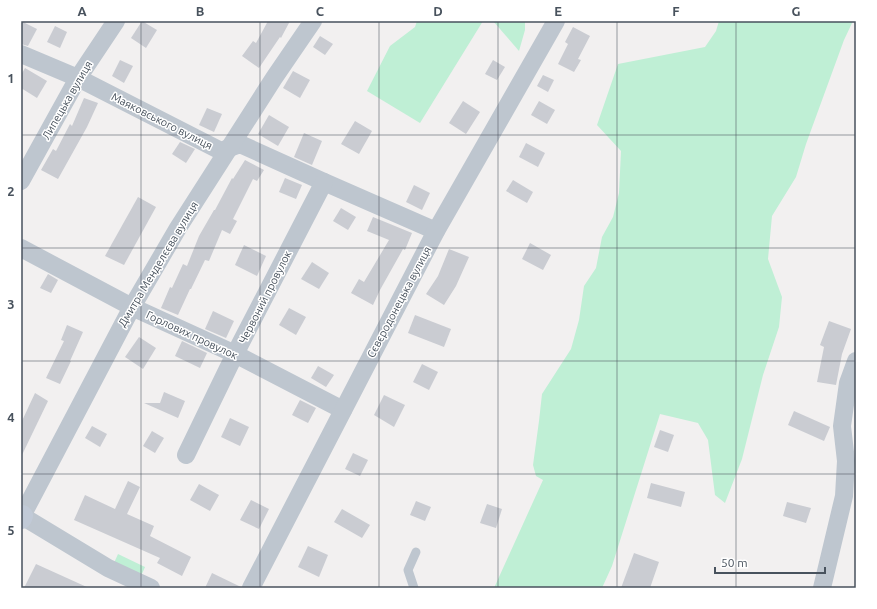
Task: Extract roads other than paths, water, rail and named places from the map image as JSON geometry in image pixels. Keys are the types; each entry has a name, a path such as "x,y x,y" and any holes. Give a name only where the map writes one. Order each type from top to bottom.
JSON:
{"street":[{"name":"Липецька вулиця","path":"21,181 78,78 116,21"},
{"name":"Дмитра Менделєєва вулиця","path":"21,517 132,306 178,228 274,78 313,21"},
{"name":"Сєвєродонецька вулиця","path":"251,588 436,231 556,21"},
{"name":"Маяковського вулиця","path":"21,54 78,78 221,151 240,144 436,231"},
{"name":"Червоний провулок","path":"186,455 235,354 324,182"},
{"name":"Горлових провулок","path":"21,248 132,306 235,354 343,410"},
{"path":"822,588 844,496 846,461 842,426 848,383 856,361"},
{"path":"21,517 108,568 151,588"}],"lane":[{"path":"414,588 408,570 416,552"}]}
